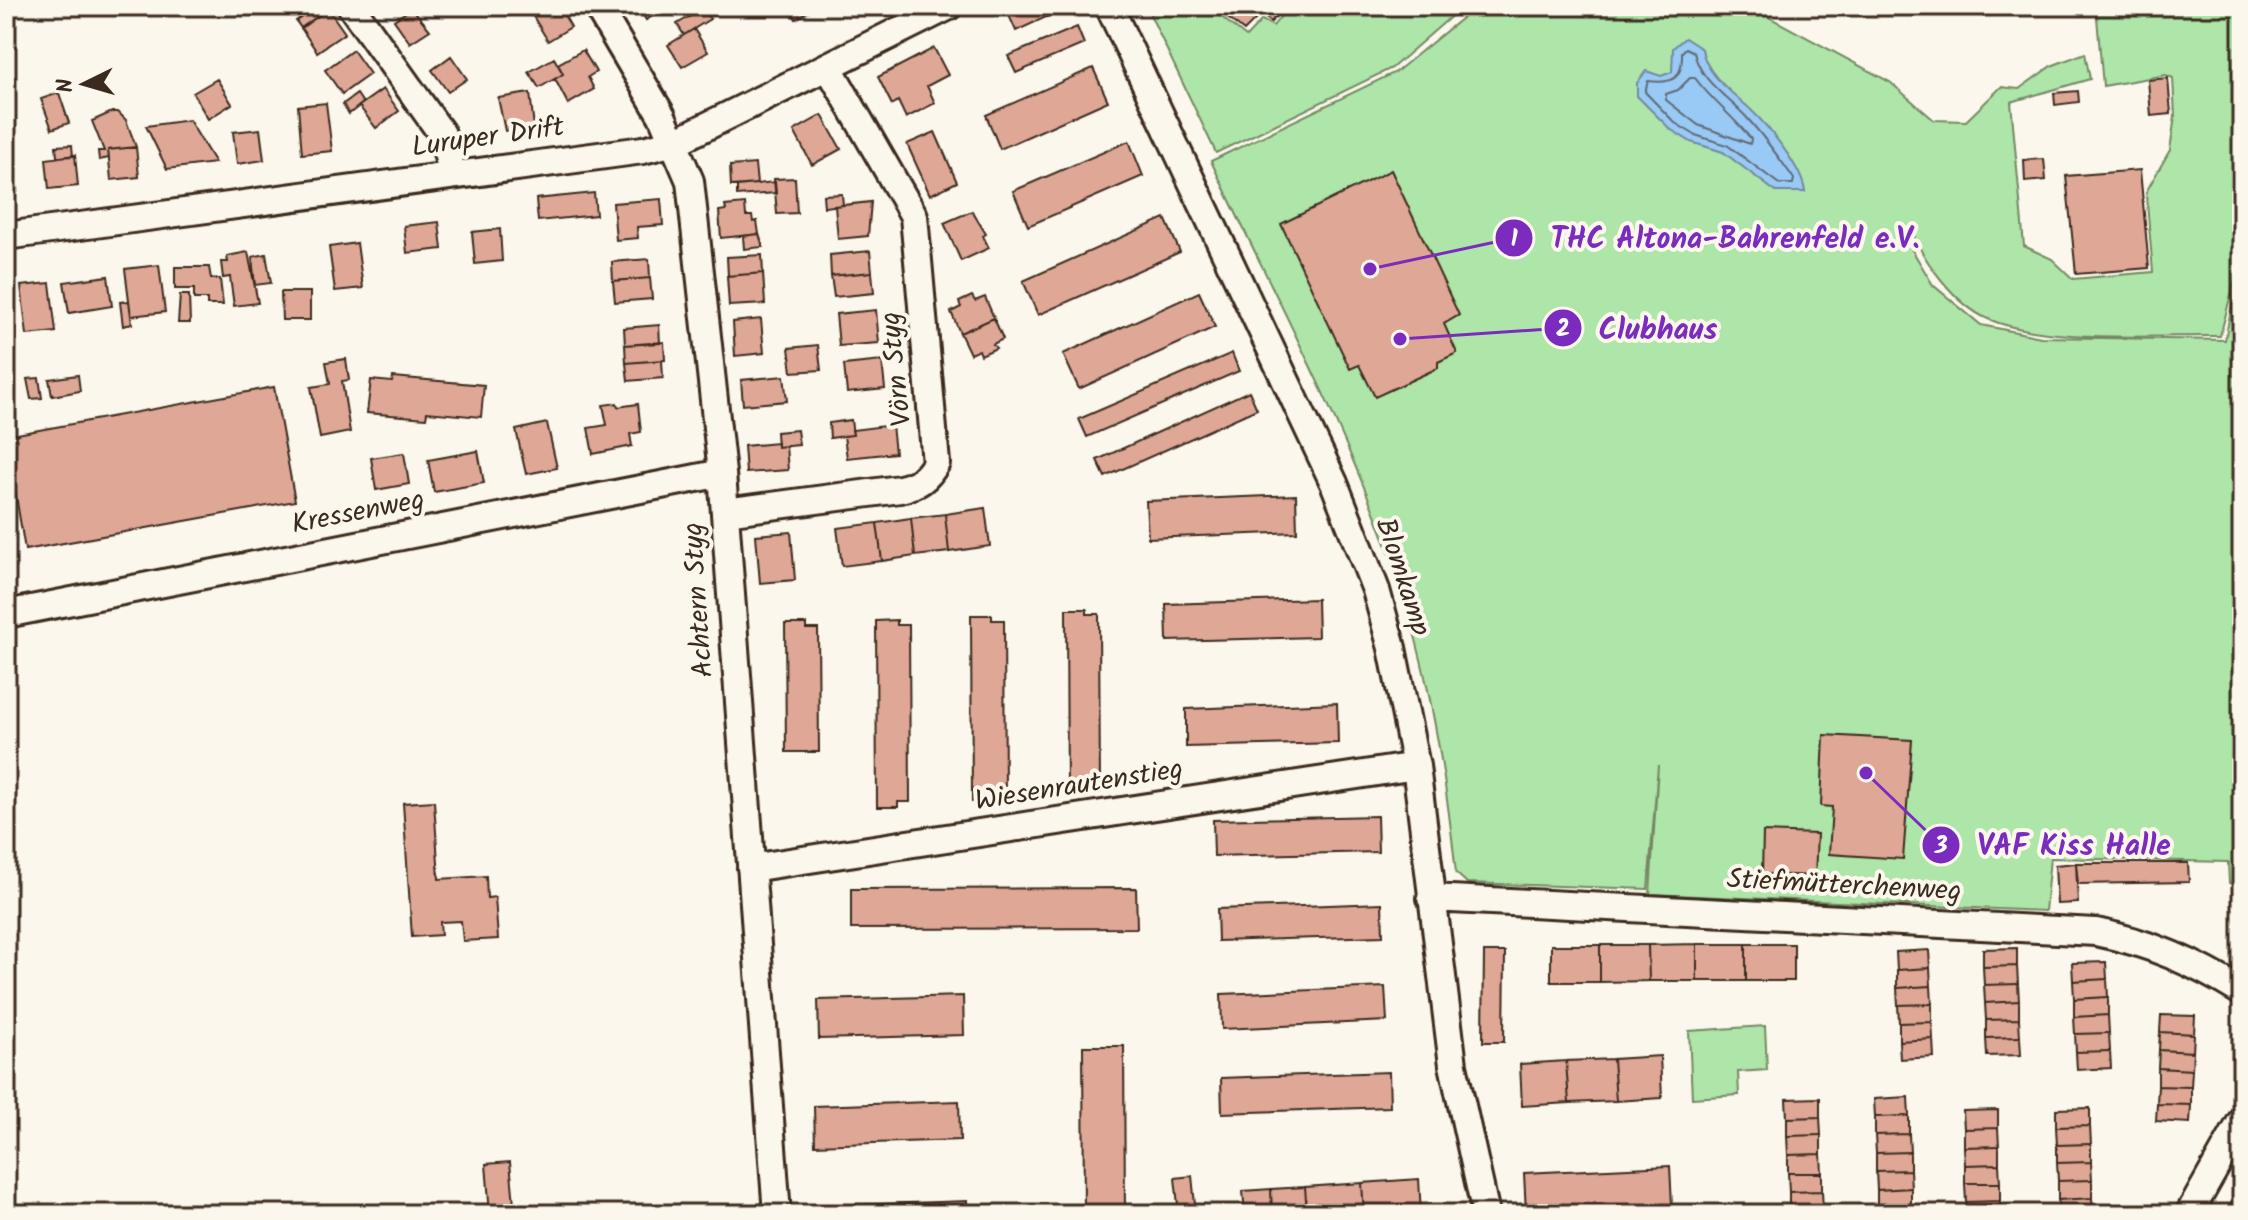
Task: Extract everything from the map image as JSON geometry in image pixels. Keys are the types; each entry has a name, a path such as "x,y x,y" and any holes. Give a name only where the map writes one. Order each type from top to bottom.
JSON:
{"street":[{"path":"351,6 442,134 453,175"},
{"name":"Achtern Styg","path":"597,6 675,142 690,181 722,473 777,1214"},
{"name":"Luruper Drift","path":"6,236 675,142 949,6"},
{"name":"Blomkamp","path":"1109,6 1362,549 1392,648 1416,766 1453,1065 1486,1214"},
{"name":"Vörn Styg","path":"725,512 900,489 917,485 929,475 936,463 914,216 829,68"},
{"name":"Kressenweg","path":"6,614 722,473"},
{"name":"Wiesenrautenstieg","path":"751,868 1416,766"},
{"name":"Stiefmütterchenweg","path":"1431,898 2096,932 2164,950 2242,992"},
{"path":"2189,1214 2242,1120"}],"green space":[{"path":"1146,6 1208,6 1246,37 1262,20 1273,26 1289,6 1463,6 1392,68 1216,153"},
{"path":"1466,6 1748,6 1890,82 1934,120 1966,121 2001,87 2019,89 2051,66 2085,53 2090,79 2011,102 2024,246 2052,259 2073,279 2153,272 2146,192 2170,150 2175,116 2173,78 2166,75 2103,86 2096,6 2242,6 2242,884 2229,883 2228,862 2050,858 2045,911 1650,894 1658,765 1648,889 1467,883 1456,873 1431,705 1399,581 1346,444 1211,161 1396,72 1467,14","holes":["1911,228 1942,280 1976,313 2012,327 2070,335 2220,336 2241,257 2225,340 2041,337 1981,325 1933,285 1905,238"]},
{"path":"1765,1026 1767,1070 1738,1072 1739,1095 1692,1098 1689,1031"}],"water":[{"path":"1685,38 1702,49 1715,75 1775,137 1792,160 1805,192 1776,192 1723,152 1691,142 1670,129 1637,96 1637,83 1646,71 1661,76 1672,72 1673,48"}],"building":[{"path":"542,6 559,6 571,27 548,41 531,13"},
{"path":"638,6 669,6 646,20"},
{"path":"788,6 816,6 796,19"},
{"path":"1024,6 1068,7 1016,31 1008,13"},
{"path":"1213,6 1285,6 1271,22 1261,14 1244,31"},
{"path":"412,8 430,30 410,43 394,20"},
{"path":"328,9 345,33 317,52 301,28"},
{"path":"703,9 710,19 684,35 677,24"},
{"path":"312,10 317,17 301,28 296,21"},
{"path":"1077,27 1084,44 1016,73 1008,56"},
{"path":"694,29 708,52 682,67 668,45"},
{"path":"934,48 948,75 927,86 935,103 906,118 898,101 892,105 878,77"},
{"path":"353,50 370,74 342,94 325,70"},
{"path":"583,50 596,72 588,77 594,89 568,104 555,79 563,74 558,64"},
{"path":"451,56 467,79 448,92 432,70"},
{"path":"554,58 563,74 539,88 529,72"},
{"path":"1093,68 1108,101 1000,149 986,115"},
{"path":"2168,78 2171,114 2151,116 2148,80"},
{"path":"217,79 232,104 208,119 193,93"},
{"path":"383,89 399,111 376,128 359,106"},
{"path":"2078,91 2079,102 2055,105 2054,93"},
{"path":"59,93 69,123 52,129 41,99"},
{"path":"530,93 534,127 505,131 498,98"},
{"path":"357,94 363,103 349,114 343,104"},
{"path":"326,103 332,151 302,154 298,106"},
{"path":"118,112 126,120 136,147 108,150 109,158 99,160 98,151 104,151 92,121"},
{"path":"822,115 841,149 812,165 794,131"},
{"path":"189,120 215,163 167,169 146,126"},
{"path":"260,129 264,160 237,164 233,132"},
{"path":"935,132 957,182 930,195 907,144"},
{"path":"1129,141 1143,176 1028,226 1013,191"},
{"path":"72,145 73,156 57,157 56,146"},
{"path":"136,147 139,177 111,180 108,150"},
{"path":"75,155 78,186 49,189 46,159"},
{"path":"2044,159 2046,180 2025,182 2024,160"},
{"path":"755,164 757,184 731,186 730,166"},
{"path":"14,165 17,192 6,194 6,166"},
{"path":"1391,170 1459,315 1444,324 1457,353 1438,362 1438,368 1375,397 1359,365 1350,369 1281,224"},
{"path":"2140,170 2149,268 2076,274 2066,176"},
{"path":"795,178 797,213 777,214 774,179"},
{"path":"775,182 776,193 737,196 737,186"},
{"path":"594,193 596,215 538,221 536,199"},
{"path":"842,194 843,205 824,207 823,195"},
{"path":"661,199 663,225 637,227 638,238 616,240 613,203"},
{"path":"871,202 868,236 838,239 835,206"},
{"path":"745,204 746,216 752,216 753,222 757,221 759,234 721,238 719,211 726,210 725,206"},
{"path":"972,211 986,234 983,236 989,248 961,261 944,223"},
{"path":"1165,218 1180,252 1038,315 1023,281"},
{"path":"439,222 442,249 407,253 404,226"},
{"path":"500,229 502,261 475,264 472,232"},
{"path":"759,234 763,247 744,249 743,236"},
{"path":"357,243 363,288 335,291 329,247"},
{"path":"870,251 872,272 831,276 830,255"},
{"path":"248,252 258,303 234,306 230,277 223,278 221,262 228,262 227,256"},
{"path":"266,254 271,283 255,285 252,257"},
{"path":"762,255 763,273 728,276 727,257"},
{"path":"649,259 650,278 613,281 612,262"},
{"path":"159,265 165,312 131,316 125,269"},
{"path":"175,267 209,267 211,279 220,279 223,305 207,305 207,299 194,299 194,289 175,289"},
{"path":"872,272 874,293 834,297 831,276"},
{"path":"763,273 765,304 729,306 727,276"},
{"path":"108,276 112,306 69,313 64,282"},
{"path":"650,278 652,299 615,302 613,281"},
{"path":"50,283 56,332 27,335 21,286"},
{"path":"281,292 310,292 310,320 282,320"},
{"path":"1199,292 1215,327 1079,389 1063,354"},
{"path":"180,295 189,295 190,323 178,323"},
{"path":"972,296 975,301 985,297 994,318 960,333 951,312 961,307 959,302"},
{"path":"129,301 132,324 123,326 120,302"},
{"path":"876,310 879,343 839,346 836,314"},
{"path":"994,318 1003,339 993,344 996,348 981,355 979,350 970,354 960,333"},
{"path":"761,319 764,353 735,356 733,322"},
{"path":"659,325 660,343 625,345 624,328"},
{"path":"664,342 665,360 626,363 625,345"},
{"path":"818,345 821,370 792,372 789,348"},
{"path":"1232,353 1239,371 1087,437 1079,419"},
{"path":"346,359 349,380 342,381 350,432 320,438 311,387 330,384 326,362"},
{"path":"662,360 663,378 628,381 626,363"},
{"path":"882,361 885,389 847,393 844,365"},
{"path":"78,375 80,391 52,396 49,379"},
{"path":"784,376 787,401 743,405 741,380"},
{"path":"393,377 484,385 481,417 427,412 426,418 367,413 371,380 392,382"},
{"path":"39,378 42,398 31,399 27,379"},
{"path":"274,387 295,501 25,550 6,436"},
{"path":"1249,391 1257,409 1105,477 1097,460"},
{"path":"617,403 618,407 638,404 641,432 630,434 632,446 593,454 588,428 607,425 603,405"},
{"path":"851,420 853,435 830,438 829,423"},
{"path":"547,423 557,468 526,474 516,430"},
{"path":"892,425 895,453 847,458 844,436 853,435 852,430"},
{"path":"797,430 799,445 777,447 776,432"},
{"path":"777,443 777,447 786,446 788,470 746,473 744,446"},
{"path":"478,451 484,483 434,492 428,460"},
{"path":"404,453 409,484 376,490 371,458"},
{"path":"1296,495 1297,532 1148,538 1146,501"},
{"path":"985,508 990,546 949,552 945,514"},
{"path":"945,514 949,552 915,556 911,518"},
{"path":"911,518 915,556 882,561 877,523"},
{"path":"877,523 882,561 842,566 837,528"},
{"path":"791,532 795,580 760,583 756,535"},
{"path":"1317,599 1318,637 1167,641 1166,604"},
{"path":"1066,609 1087,609 1087,614 1099,614 1100,791 1087,791 1087,796 1067,796"},
{"path":"971,615 992,615 992,620 1004,620 1005,797 992,797 993,802 972,802"},
{"path":"897,620 897,625 909,625 910,802 898,802 898,807 877,807 876,621"},
{"path":"785,624 806,624 806,629 818,629 819,752 786,752"},
{"path":"1337,703 1338,743 1186,747 1186,709"},
{"path":"1824,735 1912,740 1903,859 1829,854 1832,807 1821,806"},
{"path":"434,801 439,879 486,876 487,898 495,897 498,939 463,941 461,921 440,922 441,935 412,937 403,803"},
{"path":"1377,816 1378,852 1214,856 1213,820"},
{"path":"1763,832 1817,834 1815,876 1762,874"},
{"path":"2076,863 2188,863 2189,882 2078,884"},
{"path":"2076,863 2078,903 2057,904 2055,865"},
{"path":"1136,888 1137,928 851,929 851,889"},
{"path":"1382,903 1383,936 1218,941 1217,909"},
{"path":"1697,944 1746,944 1746,981 1697,981"},
{"path":"1697,944 1697,981 1649,981 1648,945"},
{"path":"1746,944 1794,944 1794,981 1746,981"},
{"path":"1551,945 1600,945 1600,982 1551,982"},
{"path":"1600,945 1648,945 1649,981 1600,982"},
{"path":"2017,948 2017,966 1983,967 1983,949"},
{"path":"1929,950 1930,968 1897,970 1896,952"},
{"path":"1484,952 1505,952 1504,1042 1483,1042"},
{"path":"2106,962 2107,979 2073,981 2072,963"},
{"path":"2017,966 2018,984 1984,985 1983,967"},
{"path":"1930,968 1931,986 1897,988 1897,970"},
{"path":"2107,979 2108,997 2074,999 2073,981"},
{"path":"2018,984 2019,1001 1985,1003 1984,985"},
{"path":"1931,986 1932,1004 1898,1005 1897,988"},
{"path":"1385,987 1387,1021 1222,1029 1221,994"},
{"path":"963,996 964,1035 819,1039 818,1000"},
{"path":"2108,997 2108,1015 2074,1017 2074,999"},
{"path":"2019,1001 2019,1019 1986,1020 1985,1003"},
{"path":"1932,1004 1932,1022 1899,1023 1898,1005"},
{"path":"2108,1015 2109,1033 2075,1034 2074,1017"},
{"path":"2161,1015 2195,1016 2194,1034 2160,1032"},
{"path":"2019,1019 2020,1037 1986,1038 1986,1020"},
{"path":"1932,1022 1933,1039 1899,1041 1899,1023"},
{"path":"2160,1032 2194,1034 2193,1052 2159,1050"},
{"path":"2109,1033 2110,1051 2076,1052 2075,1034"},
{"path":"2020,1037 2021,1055 1987,1056 1986,1038"},
{"path":"1933,1039 1934,1057 1900,1059 1899,1041"},
{"path":"1083,1046 1124,1046 1125,1214 1084,1214"},
{"path":"2159,1050 2193,1052 2192,1070 2158,1068"},
{"path":"2110,1051 2111,1068 2077,1070 2076,1052"},
{"path":"1660,1056 1662,1098 1616,1101 1613,1059"},
{"path":"1613,1059 1616,1101 1569,1103 1566,1061"},
{"path":"1566,1061 1569,1103 1522,1106 1520,1064"},
{"path":"2158,1068 2192,1070 2191,1087 2158,1086"},
{"path":"1389,1072 1390,1107 1222,1113 1221,1078"},
{"path":"2158,1086 2191,1087 2191,1105 2157,1104"},
{"path":"1908,1097 1909,1116 1875,1117 1874,1099"},
{"path":"1820,1098 1820,1117 1787,1118 1786,1099"},
{"path":"959,1101 960,1140 815,1145 814,1106"},
{"path":"2157,1104 2191,1105 2190,1123 2156,1121"},
{"path":"2090,1108 2090,1126 2056,1127 2056,1109"},
{"path":"1998,1110 1998,1128 1964,1129 1963,1111"},
{"path":"1909,1116 1909,1134 1875,1135 1875,1117"},
{"path":"1820,1117 1821,1135 1787,1136 1787,1118"},
{"path":"2090,1126 2091,1144 2057,1145 2056,1127"},
{"path":"1998,1128 1999,1146 1964,1147 1964,1129"},
{"path":"1909,1134 1910,1152 1876,1153 1875,1135"},
{"path":"1821,1135 1821,1154 1788,1155 1787,1136"},
{"path":"2091,1144 2091,1162 2057,1163 2057,1145"},
{"path":"1999,1146 1999,1164 1965,1165 1964,1147"},
{"path":"1910,1152 1910,1170 1876,1171 1876,1153"},
{"path":"1821,1154 1822,1173 1788,1173 1788,1155"},
{"path":"510,1162 515,1214 490,1214 486,1164"},
{"path":"2091,1162 2092,1180 2058,1181 2057,1163"},
{"path":"1999,1164 2000,1183 1965,1183 1965,1165"},
{"path":"1670,1166 1672,1206 1526,1213 1524,1173"},
{"path":"1910,1170 1911,1188 1877,1190 1876,1171"},
{"path":"1788,1173 1822,1173 1822,1191 1789,1192"},
{"path":"1192,1176 1196,1214 1179,1214 1175,1178"},
{"path":"1419,1179 1421,1214 1364,1214 1362,1183"},
{"path":"2092,1180 2092,1198 2058,1200 2058,1181"},
{"path":"1362,1183 1364,1214 1307,1214 1305,1187"},
{"path":"1965,1183 2000,1183 2000,1201 1966,1202"},
{"path":"1305,1187 1307,1214 1272,1214 1271,1189"},
{"path":"1911,1188 1911,1207 1877,1208 1877,1190"},
{"path":"1271,1189 1272,1214 1245,1214 1243,1191"},
{"path":"1822,1191 1823,1210 1789,1211 1789,1192"},
{"path":"2092,1198 2093,1214 2059,1214 2058,1200"},
{"path":"967,1201 967,1214 823,1214 823,1206"},
{"path":"2000,1201 2001,1214 1966,1214 1966,1202"},
{"path":"1911,1207 1912,1214 1878,1214 1877,1208"}],"place":[{"name":"THC Altona-Bahrenfeld e.V.","path":"1370,269"},
{"name":"Clubhaus","path":"1400,339"},
{"name":"VAF Kiss Halle","path":"1866,773"}]}
